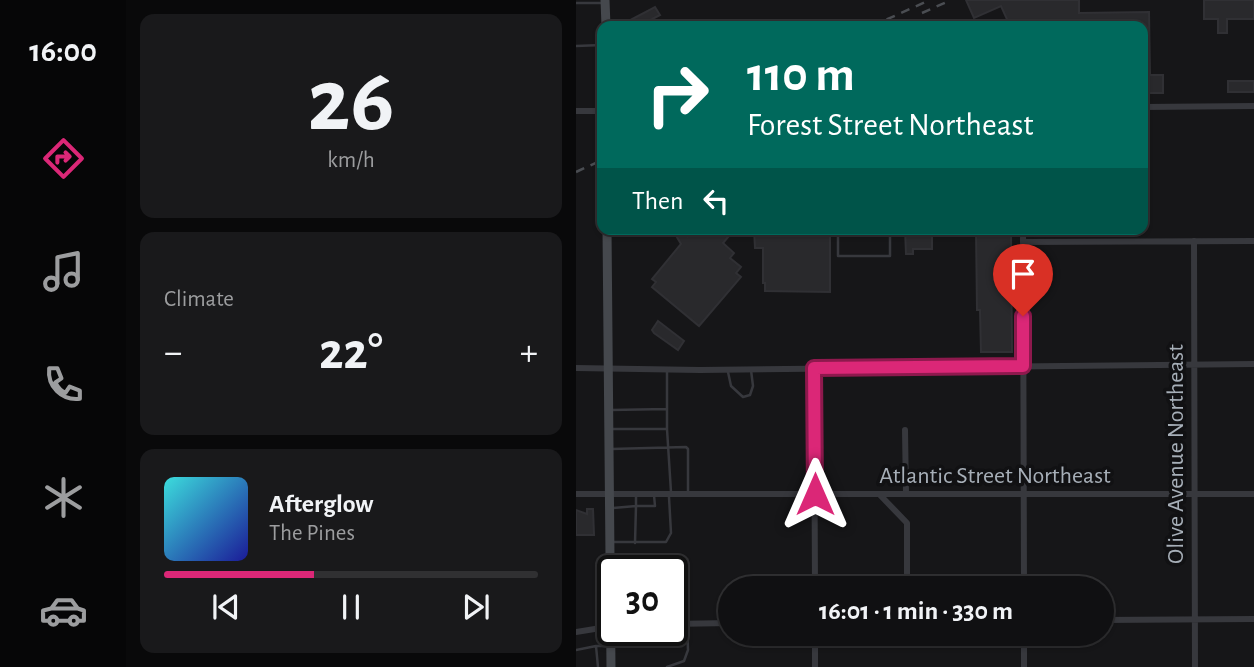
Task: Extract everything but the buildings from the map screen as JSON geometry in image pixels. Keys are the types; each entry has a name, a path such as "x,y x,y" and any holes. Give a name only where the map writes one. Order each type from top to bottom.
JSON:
{"street":[{"path":"605,2 606,21"},
{"path":"1148,107 1254,106"},
{"path":"576,111 597,111"},
{"path":"607,235 611,555"},
{"path":"1023,235 1023,576"},
{"name":"Olive Avenue Northeast","path":"1194,241 1195,667"},
{"path":"1023,242 1254,241"},
{"path":"576,368 1254,364"},
{"path":"814,368 815,576"},
{"path":"906,430 906,495"},
{"name":"Atlantic Street Northeast","path":"576,494 1254,495"},
{"path":"880,495 907,523 907,576"},
{"path":"1114,620 1254,619"},
{"path":"688,624 718,623"},
{"path":"576,632 597,628"},
{"path":"611,667 612,646"},
{"path":"815,646 815,667"},
{"path":"1024,646 1024,667"}],"lane":[{"path":"576,3 605,2"},
{"path":"576,46 597,46"},
{"path":"838,235 838,256 890,256 890,235"},
{"path":"611,542 659,543 666,542 669,538 668,369"},
{"path":"727,369 731,386 743,397 750,395 752,391 751,369"},
{"path":"610,410 667,409"},
{"path":"610,429 667,429"},
{"path":"610,449 688,449 688,495"},
{"path":"635,543 636,495"},
{"path":"611,509 655,506 654,495"},
{"path":"576,650 596,646 598,667"},
{"path":"667,667 684,661 688,646"},
{"path":"604,667 611,667"}],"railway":[{"path":"883,21 930,0"},
{"path":"922,13 951,0"},
{"path":"576,172 597,162"}],"route":[{"path":"815,494 814,368 1023,366 1023,316"}]}
